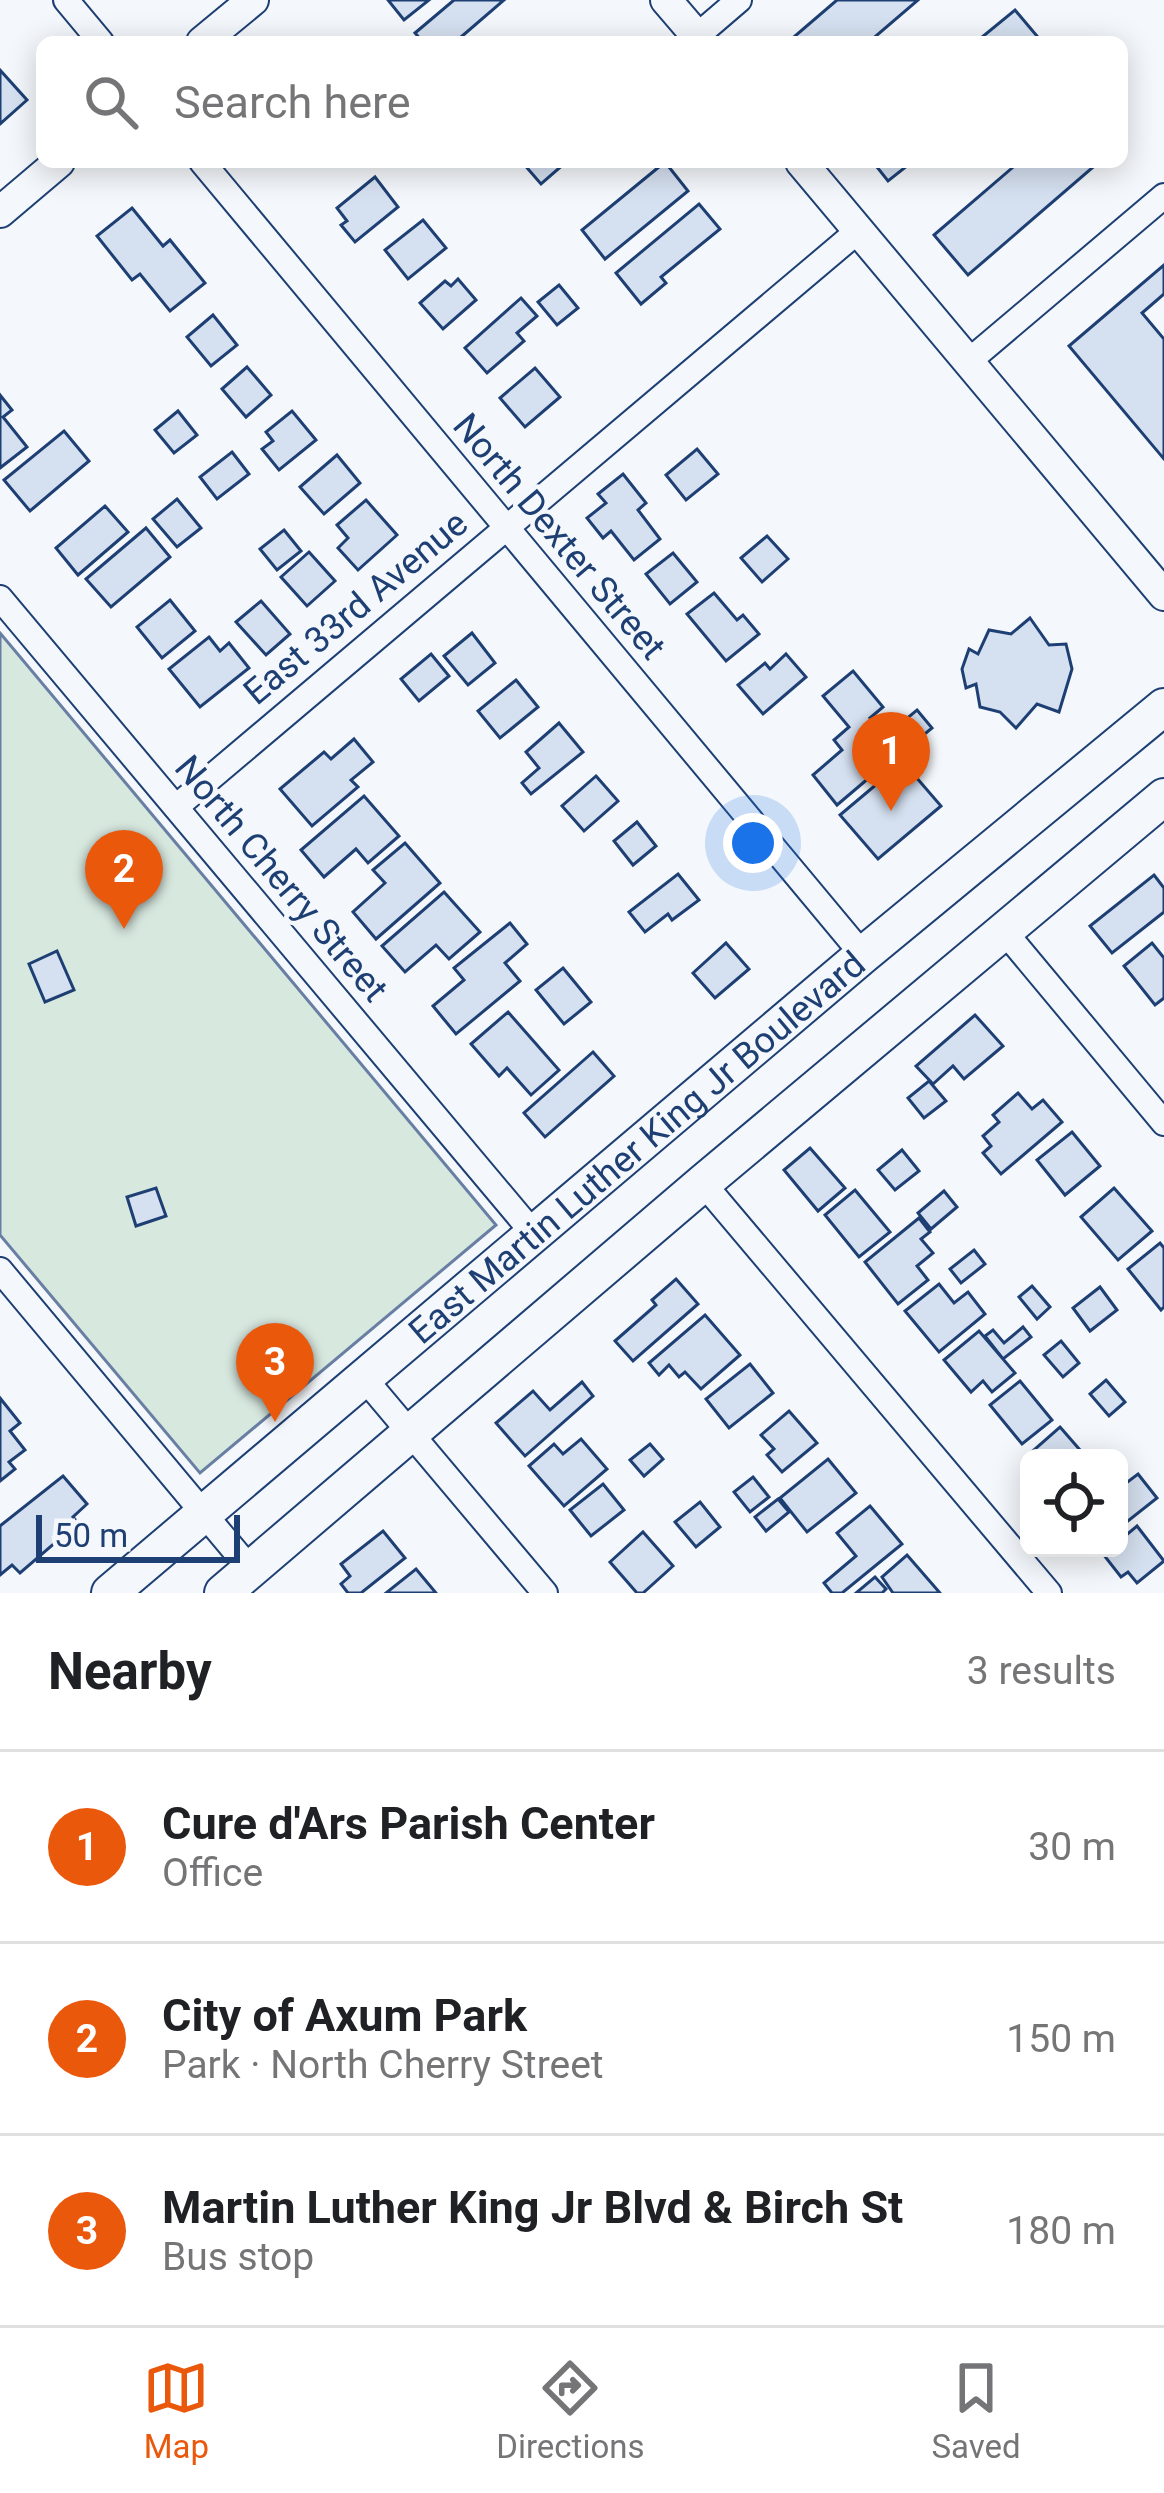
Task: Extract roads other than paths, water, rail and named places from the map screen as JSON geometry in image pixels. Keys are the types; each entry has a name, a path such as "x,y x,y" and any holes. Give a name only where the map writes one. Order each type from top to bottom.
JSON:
{"main road":[{"name":"East Martin Luther King Jr Boulevard","path":"110,1593 1164,707"},
{"name":"East Martin Luther King Jr Boulevard","path":"237,1581 410,1433 713,1194 1012,942 1164,797"}],"street":[{"path":"66,0 96,36"},
{"path":"209,36 253,0"},
{"path":"666,0 696,36"},
{"path":"702,36 739,0"},
{"path":"0,212 52,168"},
{"name":"North Dexter Street","path":"207,168 863,956"},
{"path":"806,168 1164,595"},
{"path":"978,372 1164,196"},
{"name":"East 33rd Avenue","path":"176,807 858,231"},
{"name":"North Cherry Street","path":"0,598 534,1234"},
{"path":"1012,942 1164,1123"},
{"path":"713,1194 1049,1593"},
{"path":"0,1270 204,1514 237,1581"},
{"path":"364,1378 545,1593"}],"place":[{"name":"Cure d'Ars Parish Center","path":"891,811"},
{"name":"City of Axum Park","path":"124,929"},
{"name":"Martin Luther King Jr Blvd & Birch St","path":"275,1422"}]}
